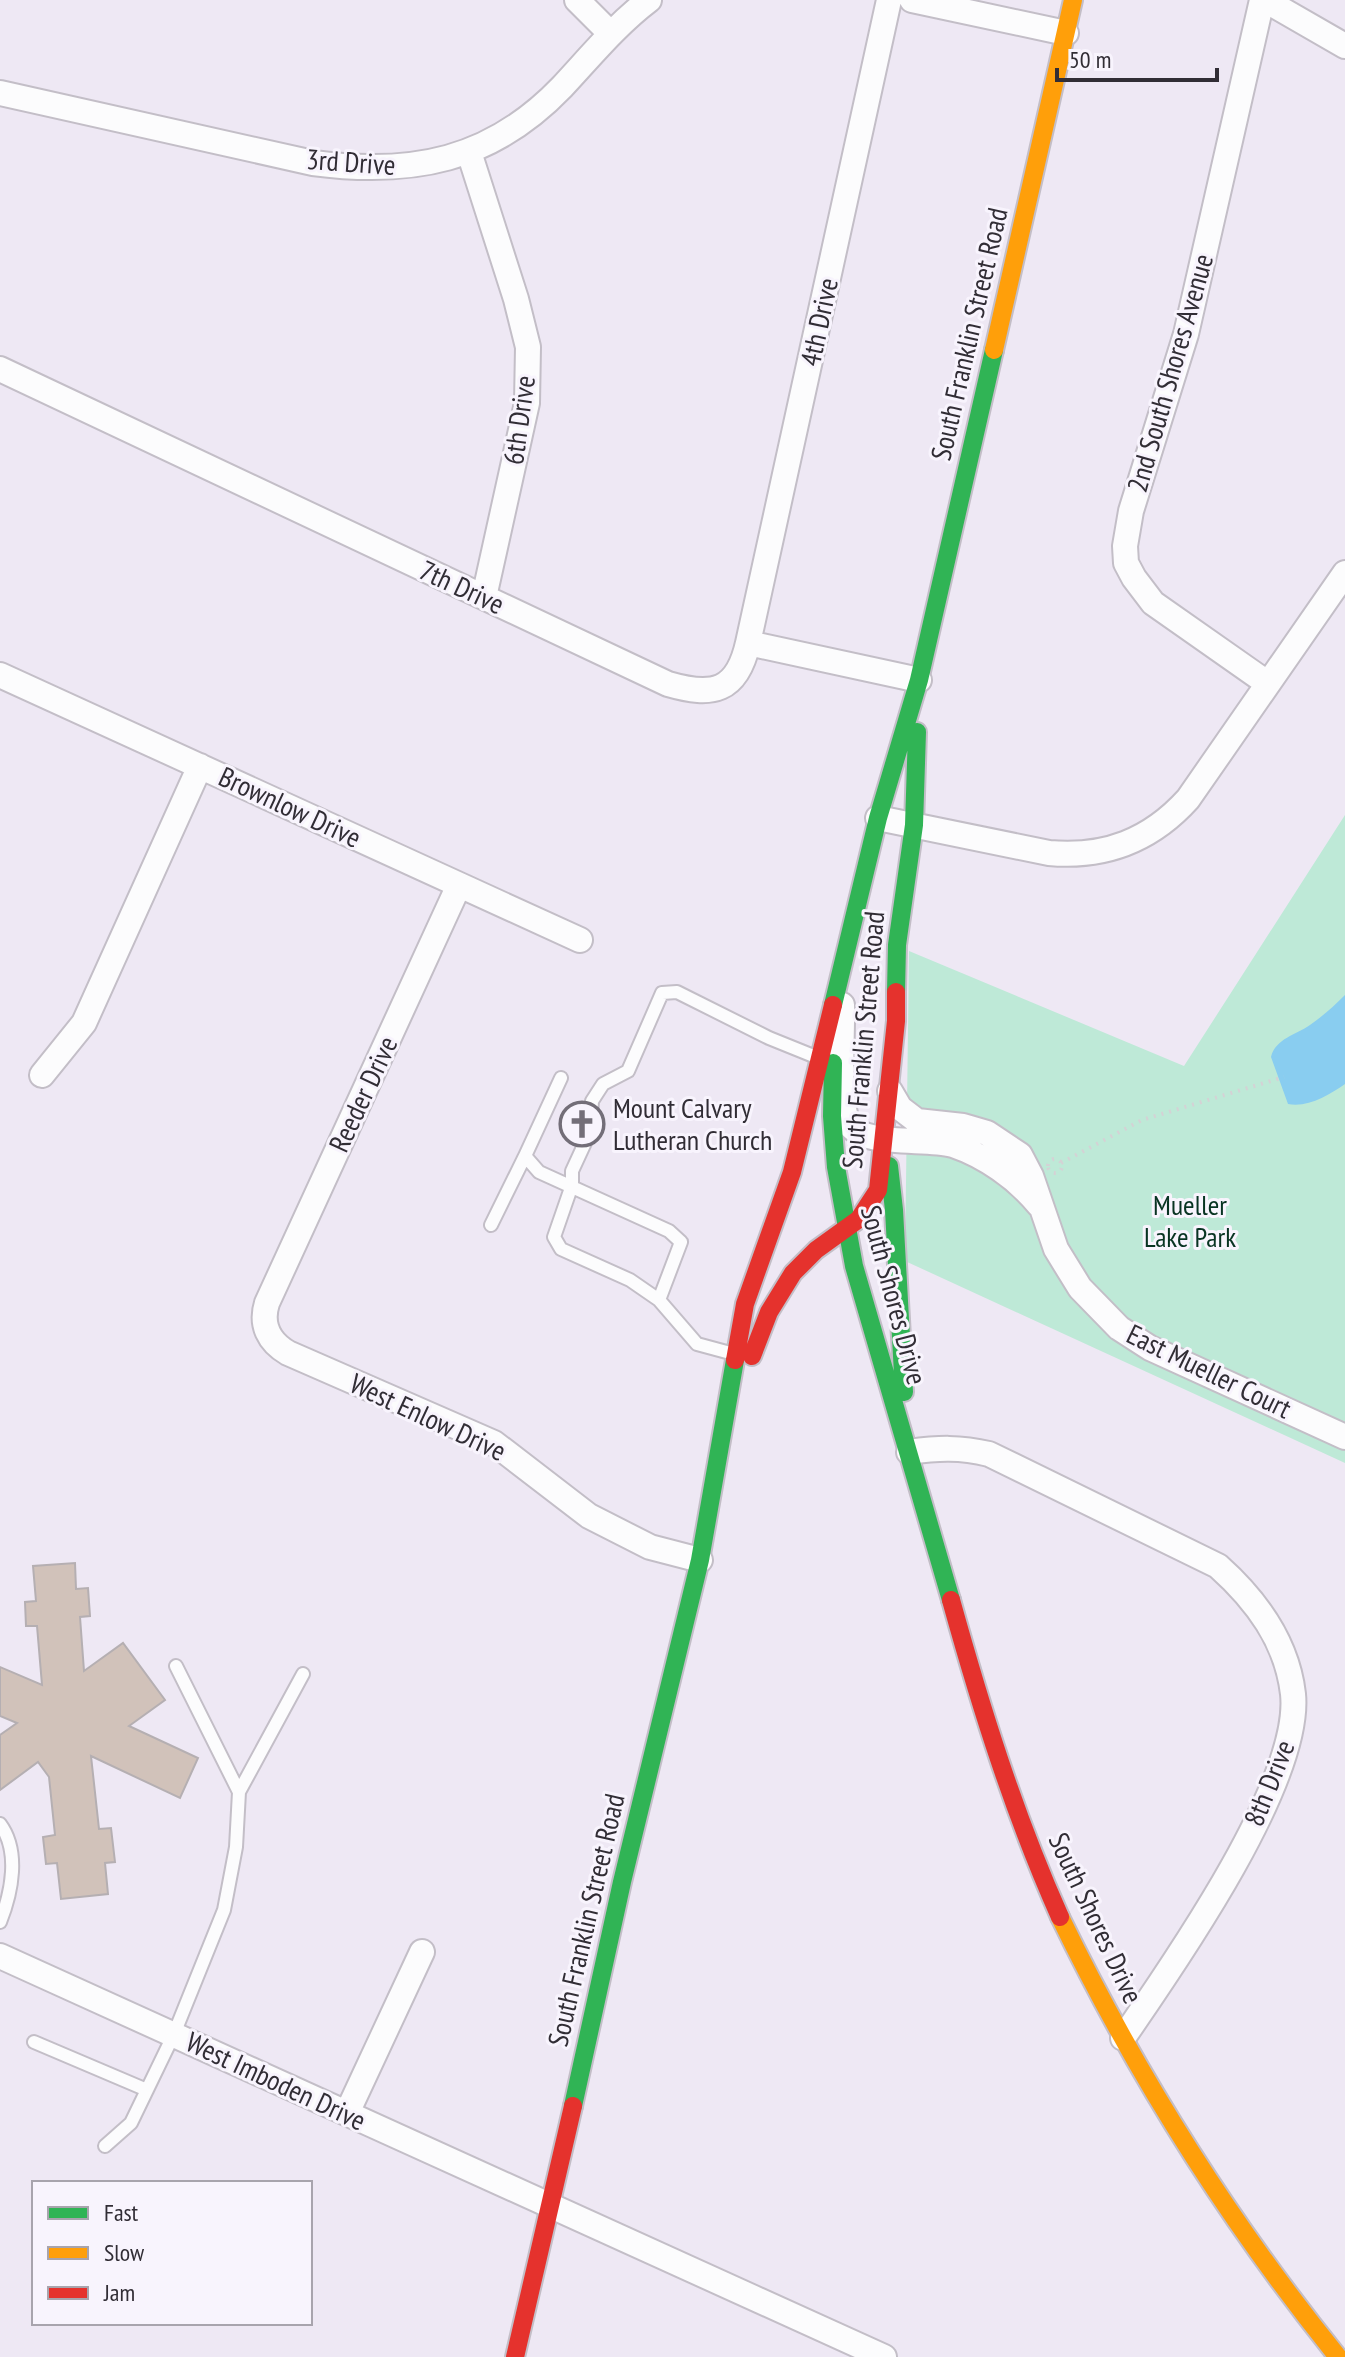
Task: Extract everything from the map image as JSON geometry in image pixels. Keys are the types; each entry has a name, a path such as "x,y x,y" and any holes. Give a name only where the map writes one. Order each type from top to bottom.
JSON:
{"street":[{"path":"577,0 611,34"},
{"name":"3rd Drive","path":"0,93 313,163 345,167 406,167 469,152 504,136 560,89 611,34 649,0"},
{"name":"4th Drive","path":"748,643 889,0"},
{"path":"912,0 1066,33"},
{"name":"South Franklin Street Road","path":"515,2357 622,1882 700,1560 745,1304 792,1172 878,818 919,680 1073,0"},
{"path":"1264,0 1345,46"},
{"name":"2nd South Shores Avenue","path":"1264,0 1186,334 1131,511 1125,546 1126,563 1153,603 1267,683"},
{"name":"6th Drive","path":"469,152 516,299 528,347 527,403 484,597"},
{"name":"7th Drive","path":"0,369 653,678 702,691 724,685 741,668 748,643"},
{"path":"878,818 1049,853 1076,856 1123,846 1160,825 1188,799 1345,573"},
{"path":"748,643 919,680"},
{"name":"Brownlow Drive","path":"0,675 580,940"},
{"name":"South Franklin Street Road","path":"713,1495 746,1376 768,1311 790,1276 808,1257 858,1222 873,1202 882,1172 896,1021 897,945 914,825 919,680"},
{"path":"42,1075 84,1023 200,766"},
{"name":"Reeder Drive","path":"267,1303 459,885"},
{"name":"East Mueller Court","path":"842,959 844,1110 853,1129 861,1135 936,1141 964,1149 1006,1174 1040,1206"},
{"name":"South Shores Drive","path":"842,959 831,1100 835,1173 845,1230 969,1668 1035,1859 1081,1963 1214,2189 1339,2352"},
{"name":"East Mueller Court","path":"890,1091 900,1108 917,1121 974,1129 1009,1146 1027,1165 1056,1249 1068,1270 1094,1304 1119,1328 1150,1348 1345,1437"},
{"name":"South Shores Drive","path":"886,1139 894,1210 909,1452"},
{"path":"808,1257 836,1257 849,1267 857,1281"},
{"name":"West Enlow Drive","path":"267,1303 264,1315 266,1330 282,1349 494,1443 589,1516 650,1547 700,1560"},
{"name":"8th Drive","path":"909,1452 943,1447 989,1454 1218,1566 1247,1591 1269,1624 1286,1659 1293,1696 1291,1732 1280,1770 1211,1902 1123,2038"},
{"path":"347,2113 422,1952"},
{"name":"West Imboden Drive","path":"0,1956 884,2357"}],"lane":[{"path":"735,1354 697,1344 659,1300 630,1280 561,1249 554,1237 572,1185 572,1171 590,1132 592,1101 603,1084 628,1071 662,993 677,992 769,1038 819,1058"},
{"path":"491,1225 561,1078"},
{"path":"525,1156 539,1172 669,1231 681,1242 659,1300"},
{"path":"176,1666 239,1792"},
{"path":"105,2146 131,2123 174,2034 224,1910 236,1847 239,1792 303,1674"},
{"path":"0,1824 10,1838 6,1874 8,1904 0,1922"},
{"path":"34,2042 147,2090"}],"path":[{"path":"1061,1163 1142,1120 1284,1077"}],"green space":[{"name":"Mueller Lake Park","path":"1345,815 1345,1463 905,1261 909,951 1184,1066"}],"water":[{"path":"1345,995 1345,1084 1311,1102 1288,1104 1271,1057 1277,1045 1319,1018"}],"building":[{"path":"75,1563 76,1589 88,1588 90,1616 80,1617 84,1671 123,1643 165,1700 129,1726 198,1758 180,1798 91,1756 99,1829 111,1828 115,1862 105,1863 108,1894 61,1899 57,1863 46,1864 43,1837 55,1835 49,1777 38,1762 0,1790 0,1735 17,1723 0,1716 0,1667 42,1685 37,1626 26,1626 25,1602 36,1601 33,1566"}],"traffic: fast":[{"path":"833,1005 878,818 919,680 994,350"},
{"path":"896,992 897,945 914,825 917,732"},
{"path":"833,1063 832,1116 836,1167 854,1266 951,1600"},
{"path":"889,1166 904,1392"},
{"path":"573,2106 622,1882 700,1560 735,1360"}],"traffic: slow":[{"path":"994,350 1073,0"},
{"path":"1060,1917 1120,2032 1187,2145 1260,2254 1338,2357"}],"traffic: jam":[{"path":"752,1356 769,1312 793,1273 816,1250 859,1219 878,1190 896,1021 896,992"},
{"path":"735,1360 745,1304 792,1172 833,1005"},
{"path":"951,1600 1000,1760 1060,1917"},
{"path":"515,2357 573,2106"}],"place":[{"name":"Mount Calvary Lutheran Church","path":"582,1124"}]}
